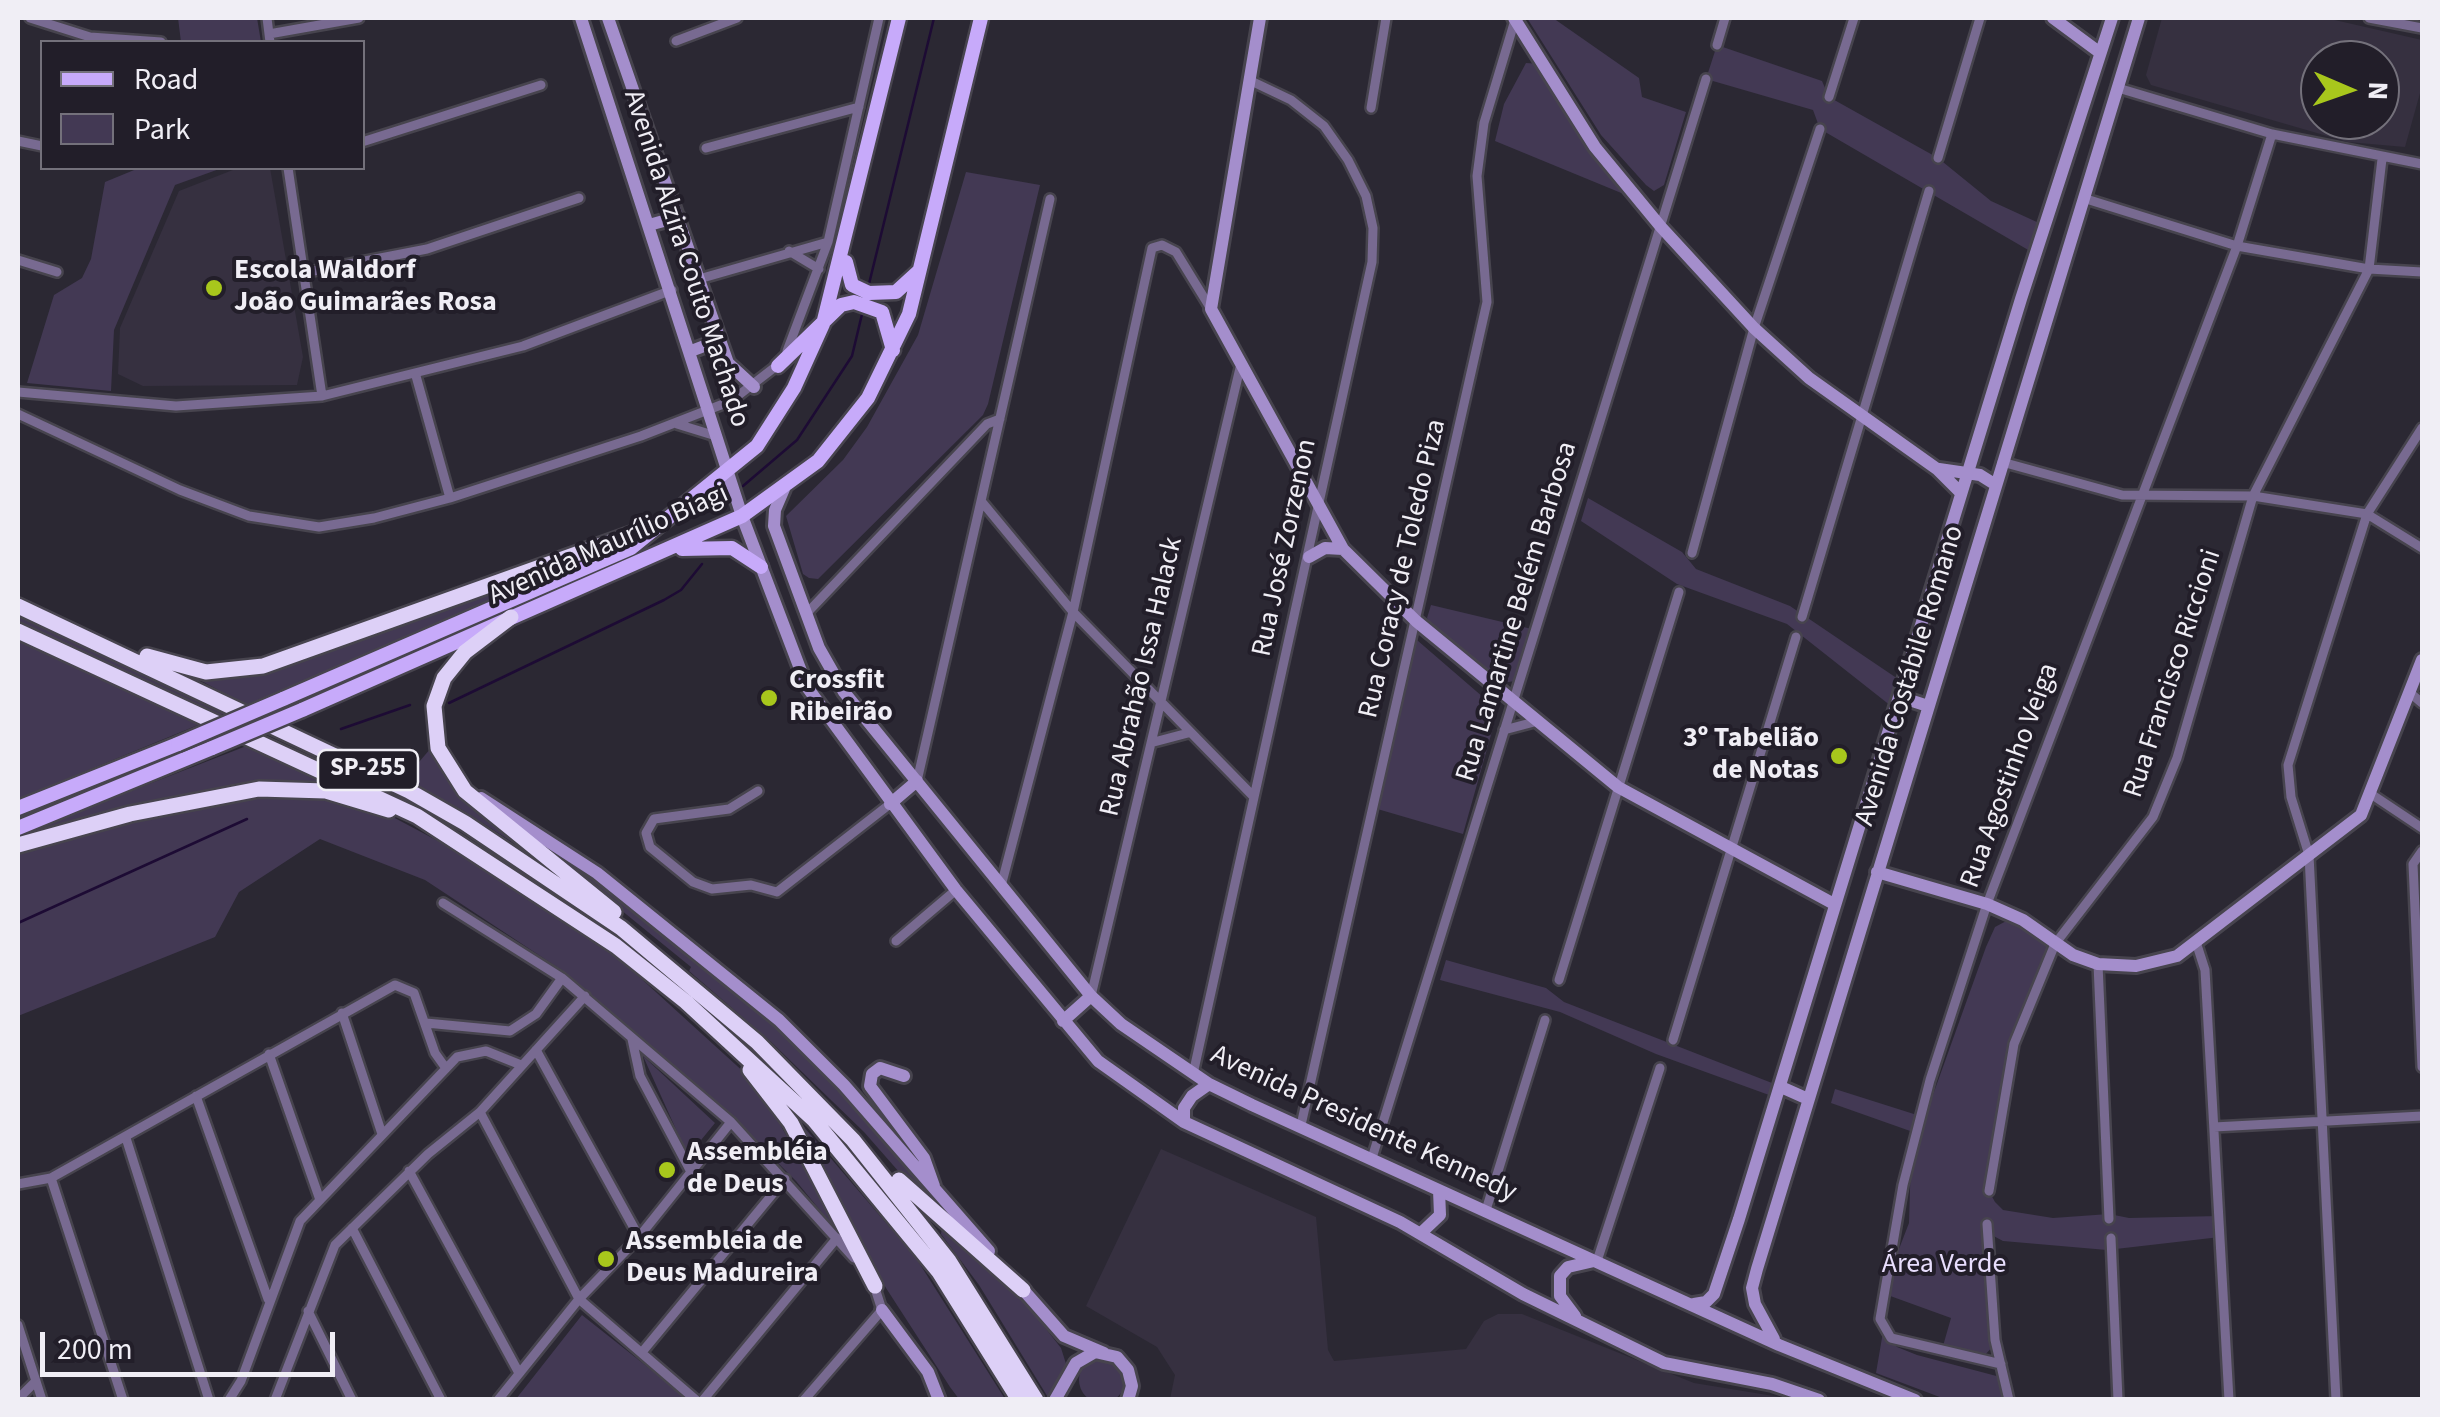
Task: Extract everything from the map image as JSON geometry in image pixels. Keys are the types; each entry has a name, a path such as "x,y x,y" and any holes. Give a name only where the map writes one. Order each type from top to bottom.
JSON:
{"highway":[{"path":"18,605 172,666 206,672 248,670 466,597 660,524"},
{"name":"SP-255","path":"18,605 423,799 585,903 690,983 815,1097 879,1170 949,1260 1030,1398"},
{"path":"510,617 464,652 438,691 433,718 438,748 465,791 626,922 690,983"},
{"name":"SP-255","path":"18,630 368,790 472,848 594,929 767,1073 858,1171 939,1272 1030,1398"},
{"path":"18,844 130,814 274,788 353,797 472,848"},
{"path":"686,1002 780,1106 876,1286"},
{"path":"815,1097 923,1204 1023,1290"}],"main road":[{"name":"Avenida Alzira Couto Machado","path":"581,18 742,516"},
{"name":"Avenida Alzira Couto Machado","path":"608,18 720,340 733,371 754,387"},
{"name":"Avenida Maurílio Biagi","path":"18,808 283,700 631,548 728,474 757,446 780,412 823,324 847,241 898,18"},
{"name":"Avenida Maurílio Biagi","path":"18,828 671,550 742,516 784,489 844,433 893,350 925,262 980,18"},
{"path":"1260,18 1210,310 1342,549 1416,621 1618,788 1834,904"},
{"path":"2053,18 2099,52"},
{"path":"1514,19 1595,146 1661,227 1754,328 1860,417 1936,469 1961,493"},
{"path":"2080,35 2124,19 2137,23"},
{"name":"Avenida Costábile Romano","path":"1692,1304 1706,1302 1714,1294 2110,23"},
{"name":"Avenida Costábile Romano","path":"1779,1345 1764,1326 1752,1288 2137,23"},
{"path":"2048,214 2062,225 2075,223"},
{"path":"650,225 678,216"},
{"path":"847,241 846,272 855,295 882,312 893,350"},
{"path":"778,366 855,295 885,294 906,287 925,262"},
{"path":"691,350 720,340"},
{"path":"1936,469 1986,477 1996,485"},
{"name":"Avenida Presidente Kennedy","path":"784,489 774,526 819,648 871,728 1091,996 1121,1024 1210,1084 1779,1345 1914,1400"},
{"path":"742,516 808,687 846,746 956,890 1098,1061 1184,1122 1421,1233 1523,1294 1664,1363 1772,1384 1820,1400"},
{"path":"671,550 732,548 761,567"},
{"path":"1309,557 1325,548 1342,549"},
{"path":"1877,872 1986,904 2023,920 2055,944 2098,964 2156,964 2196,942 2361,815 2422,660"},
{"path":"1900,698 1928,706"},
{"path":"846,746 862,743 871,728"},
{"path":"890,804 917,781"},
{"path":"465,791 492,803 581,861 742,988 844,1085 1064,1336 1117,1358 1128,1370 1132,1386 1128,1400"},
{"path":"1063,1021 1091,996"},
{"path":"904,1076 880,1068 871,1076 870,1086 924,1158 936,1193"},
{"path":"1184,1122 1184,1108 1192,1096 1210,1084"},
{"path":"1781,1086 1808,1099"},
{"path":"1421,1233 1440,1214 1439,1190"},
{"path":"1579,1320 1560,1296 1560,1276 1568,1267 1597,1261"},
{"path":"882,1310 928,1372 940,1400"},
{"path":"1055,1400 1082,1358 1104,1354"}],"street":[{"path":"30,18 90,37 133,40"},
{"path":"266,18 270,38 359,18"},
{"path":"676,41 737,18"},
{"path":"18,414 180,490 250,516 319,527 374,518 450,498 708,411 754,387 778,366 794,340 828,242 880,18"},
{"path":"1371,108 1386,18"},
{"path":"1717,45 1726,18"},
{"path":"1829,97 1854,18"},
{"path":"1938,158 1980,18"},
{"path":"2369,18 2422,28"},
{"name":"Rua Coracy de Toledo Piza","path":"1301,1125 1487,302 1477,176 1484,123 1514,19"},
{"name":"Rua Lamartine Belém Barbosa","path":"1372,1158 1706,79"},
{"name":"Rua José Zorzenon","path":"1194,1074 1372,262 1373,228 1366,196 1324,126 1290,100 1249,80"},
{"path":"365,141 541,84"},
{"path":"2118,88 2272,134 2422,164"},
{"path":"706,148 859,107"},
{"path":"1692,553 1754,328 1820,130"},
{"name":"Rua Agostinho Veiga","path":"2000,1364 1890,1338 1880,1320 1903,1184 1930,1080 1986,904 2237,246 2272,134"},
{"name":"Rua Francisco Riccioni","path":"1989,1191 2014,1044 2055,944 2153,816 2177,758 2253,496 2369,269 2382,158"},
{"path":"288,170 322,396"},
{"path":"1802,617 1929,191"},
{"path":"303,274 427,249 579,198"},
{"path":"2083,198 2237,246 2369,269 2422,272"},
{"path":"917,781 1050,199"},
{"path":"699,279 828,242"},
{"path":"1001,886 1073,612 1147,262 1156,245 1169,247 1180,256 1210,310"},
{"path":"790,251 819,269"},
{"path":"18,260 57,272"},
{"path":"18,392 176,406 322,396 416,376 523,346 672,290"},
{"name":"Rua Abrahão Issa Halack","path":"1091,996 1163,706 1240,368"},
{"path":"416,376 450,498"},
{"path":"806,614 986,424 1000,419"},
{"path":"674,424 716,436"},
{"path":"2336,1400 2309,855 2291,797 2288,765 2368,514 2422,428"},
{"path":"2002,462 2139,497 2253,496 2368,514 2422,548"},
{"path":"982,502 1073,612 1254,797"},
{"path":"1559,980 1679,592"},
{"path":"1672,1040 1796,637"},
{"path":"2410,692 2422,703"},
{"path":"1504,730 1538,721"},
{"path":"1154,742 1188,733"},
{"path":"758,790 743,802 708,815 654,819 646,834 650,847 666,864 703,885 750,885 777,892 890,804"},
{"path":"2371,794 2422,828"},
{"path":"2422,852 2413,864 2422,1067"},
{"path":"896,941 956,890"},
{"path":"442,902 562,978 731,1122 838,1238 876,1286 882,1310 804,1400"},
{"path":"2196,942 2205,970 2229,1400"},
{"path":"2098,964 2108,1219"},
{"path":"426,1024 510,1030 536,1014 562,978"},
{"path":"18,1184 50,1178 126,1138 395,985 408,987 445,1068"},
{"path":"274,1400 335,1245 409,1172 480,1112 585,996"},
{"path":"342,1013 382,1134"},
{"path":"1486,1210 1545,1020"},
{"path":"632,1036 640,1076 691,1172"},
{"path":"536,1050 639,1237"},
{"path":"246,1400 233,1395 300,1221 445,1068 471,1051 505,1056 521,1064"},
{"path":"269,1054 320,1200"},
{"path":"1597,1261 1660,1068"},
{"path":"196,1096 268,1298"},
{"path":"480,1112 579,1299 699,1400 838,1238"},
{"path":"2214,1127 2422,1116"},
{"path":"498,1400 579,1299 639,1237 731,1122"},
{"path":"126,1138 209,1400"},
{"path":"409,1172 519,1373"},
{"path":"50,1178 123,1400"},
{"path":"643,1351 784,1179"},
{"path":"1987,1224 2000,1364 2009,1400"},
{"path":"352,1228 441,1400"},
{"path":"2111,1238 2118,1400"},
{"path":"308,1311 352,1400"},
{"path":"18,1325 42,1400"},
{"path":"18,1399 36,1381"}],"shaded area":[{"path":"2162,18 2326,18 2422,40 2422,86 2405,147 2341,140 2400,140 2400,40 2300,40 2300,128 2151,85 2146,75"},
{"name":"Escola Waldorf João Guimarães Rosa","path":"233,170 270,170 303,357 297,385 143,386 118,374 120,328 179,191"},
{"path":"1161,1149 1316,1217 1328,1350 1334,1361 1466,1349 1484,1321 1498,1314 1522,1314 1694,1383 1792,1399 1170,1399 1175,1375 1157,1347 1086,1306"}],"green space":[{"path":"178,18 257,18 261,40 181,40"},
{"path":"1527,18 1553,18 1639,78 1642,97 1686,112 1664,185 1654,191 1646,185 1601,135"},
{"path":"1717,45 1822,81 1829,97 1938,158 1991,201 2039,223 2030,251 1820,129 1813,110 1706,79"},
{"path":"1526,63 1542,64 1631,197 1495,141 1504,104"},
{"path":"134,170 216,170 175,185 114,330 111,391 27,383 54,295 82,278 91,259 105,182"},
{"path":"966,172 1040,185 988,404 983,415 818,579 809,578 803,574 786,516 843,460 867,427 918,335"},
{"path":"1588,498 1682,552 1696,569 1790,606 1901,681 1891,706 1787,624 1677,584 1581,521"},
{"path":"562,566 564,571 246,705 194,677 211,678"},
{"path":"1431,605 1536,630 1521,680 1502,683 1431,625 1427,618"},
{"path":"18,613 230,712 220,715 18,624"},
{"path":"1410,634 1498,710 1463,834 1374,808"},
{"path":"18,641 203,723 18,799"},
{"path":"249,745 351,791 290,784 18,841 18,835"},
{"path":"431,748 451,784 546,864 464,811 396,775 419,762"},
{"path":"323,794 391,816 470,858 624,963 758,1085 846,1242 796,1181 732,1117 563,971 425,880 320,839 239,892 215,937 18,1016 18,850 131,819 244,796"},
{"path":"565,859 700,961 793,1041 975,1240 914,1189 864,1132 768,1039 689,971 691,967 562,862"},
{"name":"Área Verde","path":"2010,919 2042,939 2048,949 2018,1035 1989,1191 1995,1202 2003,1210 2053,1218 2109,1214 2129,1218 2219,1216 2220,1237 2107,1250 2003,1241 1986,1232 1995,1344 1984,1356 1943,1346 1951,1318 1882,1293 1909,1223 1911,1156 1986,947 1995,927"},
{"path":"1446,960 1546,988 1564,1002 1772,1083 1769,1095 1656,1054 1560,1012 1440,980"},
{"path":"643,1056 715,1123 688,1156"},
{"path":"1835,1089 1917,1115 1913,1132 1831,1103"},
{"path":"792,1113 916,1258 1005,1399 959,1399 950,1387 886,1288"},
{"path":"942,1227 1025,1302 1061,1348 1067,1367 1049,1399 979,1285 941,1234"},
{"path":"582,1315 688,1399 516,1399"},
{"name":"Área Verde","path":"1883,1332 1897,1347 1917,1355 2004,1378 2011,1399 1945,1399 1876,1373"},
{"path":"1102,1357 1118,1364 1125,1380 1118,1396 1102,1403 1086,1396 1079,1380 1086,1364"}],"waterway":[{"path":"868,288 934,18"},
{"path":"743,486 797,440 852,356 863,310"},
{"path":"449,703 664,600 681,590 702,564"},
{"path":"341,729 410,705"},
{"path":"18,923 247,819"}],"place":[{"name":"Escola Waldorf João Guimarães Rosa","path":"214,288"},
{"name":"Crossfit Ribeirão","path":"769,698"},
{"name":"3º Tabelião de Notas","path":"1839,756"},
{"name":"Assembléia de Deus","path":"667,1170"},
{"name":"Assembleia de Deus Madureira","path":"606,1259"}]}
